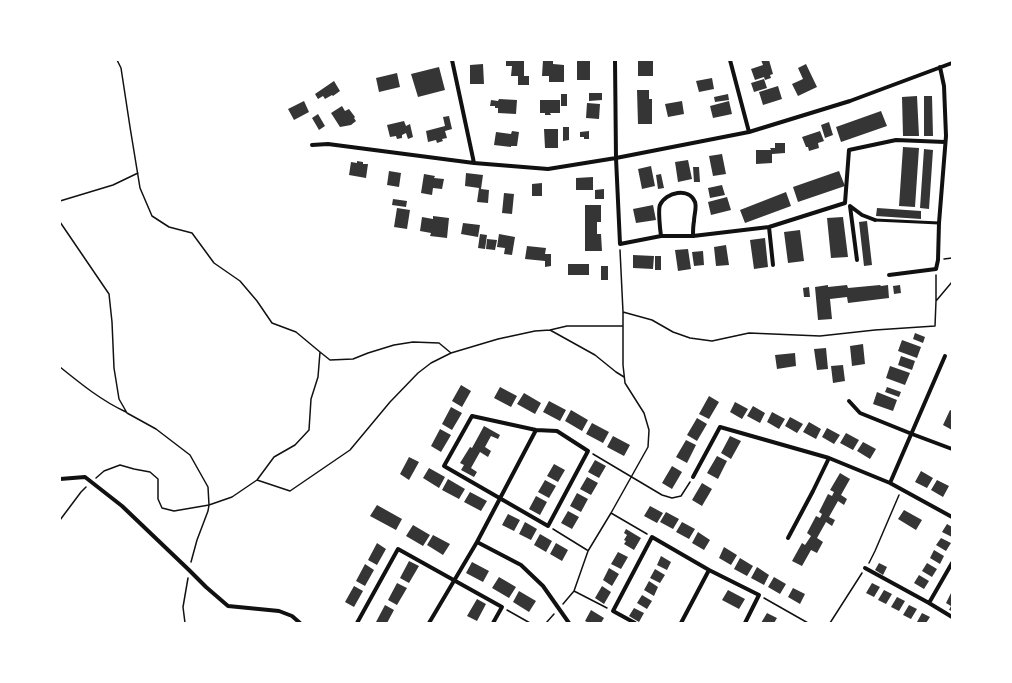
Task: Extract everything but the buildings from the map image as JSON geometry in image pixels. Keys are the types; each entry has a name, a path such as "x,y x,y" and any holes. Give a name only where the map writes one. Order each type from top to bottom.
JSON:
{"street":[{"path":"452,60 474,163"},
{"path":"615,60 616,158 620,244 660,236 693,236 769,227 845,203 862,215 875,220"},
{"path":"730,60 749,132"},
{"path":"312,145 328,144 474,163 548,169 616,158 749,132 850,101 940,67 949,62"},
{"path":"889,275 936,269 938,260 939,223 946,136 944,86 940,67"},
{"path":"946,136 952,137"},
{"path":"845,203 849,150 896,140 945,142"},
{"path":"660,236 659,206 668,196 681,192 688,194 695,202 696,207 693,236"},
{"path":"850,206 857,260"},
{"path":"769,227 773,265"},
{"path":"890,483 945,356"},
{"path":"849,401 860,413 952,450"},
{"path":"472,416 536,430 557,432 588,451 548,526 444,466 472,416"},
{"path":"693,477 720,427 829,458 890,483 952,517"},
{"path":"429,623 477,542 536,430"},
{"path":"788,538 829,458"},
{"path":"60,479 86,477 122,506 206,587 228,606 279,611 292,616 300,623"},
{"path":"635,623 613,611 652,537 709,570 759,595 745,623"},
{"path":"477,542 520,565 543,586 569,623"},
{"path":"357,623 398,549 502,607 493,623"},
{"path":"928,603 952,563"},
{"path":"865,568 952,617"},
{"path":"681,623 709,570"}],"lane":[{"path":"875,220 939,223"}],"path":[{"path":"117,60 121,68 140,188 152,216 169,227 192,234 214,263 240,281 257,301 272,323 296,332 330,360 353,359 394,345 413,342 439,344 451,353"},
{"path":"60,201 113,185 138,173"},
{"path":"60,222 109,294 114,368 119,398 128,413"},
{"path":"546,623 574,591 588,551 648,447 649,430 644,413 625,383 624,377 620,244"},
{"path":"623,312 652,320 673,332 690,338 712,341 749,333 820,336 875,330 935,326 936,269"},
{"path":"936,301 952,282"},
{"path":"257,480 290,491 350,450 390,402 418,373 431,363 451,353 498,339 535,331 550,330 567,326 623,326"},
{"path":"550,330 595,355 624,377"},
{"path":"60,520 81,492 104,471 120,465 150,472 158,480 158,499 162,508 174,511 209,504 232,497 257,480 274,457 295,445 309,430 311,399 318,377 320,352"},
{"path":"60,367 112,406 128,413 156,429 190,455 208,487 208,511 197,540 189,570 183,607 185,623"},
{"path":"588,451 662,495 672,498 681,496 693,477"},
{"path":"830,623 875,551 901,490"},
{"path":"611,513 652,537"},
{"path":"548,526 588,551"},
{"path":"574,591 613,611"},
{"path":"759,595 808,623"},
{"path":"502,607 530,623"}]}
